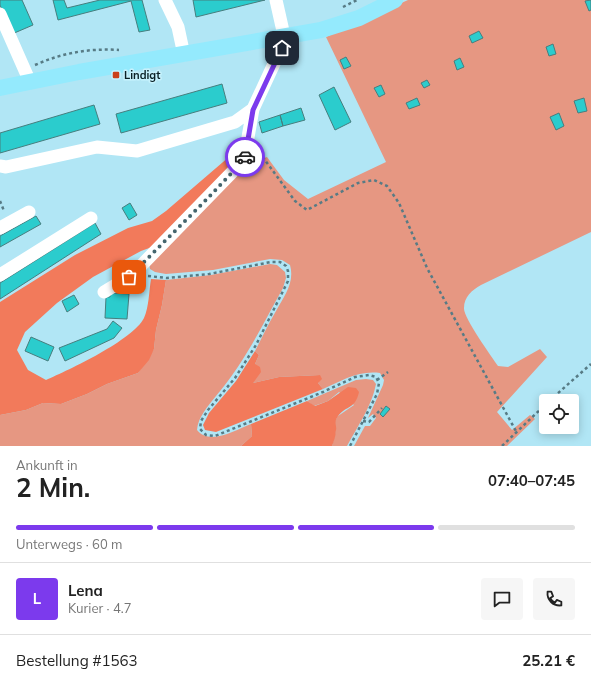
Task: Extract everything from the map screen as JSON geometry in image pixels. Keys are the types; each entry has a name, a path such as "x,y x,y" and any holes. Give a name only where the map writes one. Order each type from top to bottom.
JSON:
{"main road":[{"path":"0,88 285,38 336,26 359,18 395,0"}],"street":[{"path":"165,0 178,27 184,55"},
{"path":"104,292 132,275 244,160 253,110 285,38 276,0"},
{"path":"0,14 30,82"},
{"path":"0,166 6,167 97,147 137,150 235,122 253,110"},
{"path":"0,228 29,212"},
{"path":"0,275 91,218"}],"path":[{"path":"244,160 254,155 262,156 294,201 307,210 358,183 374,180 387,186 399,203 427,268 517,433"},
{"path":"132,275 167,278 209,274 271,262 280,262 286,266 288,271 288,281 256,345 235,378 208,410 201,421 200,429 206,435 215,436 323,392 355,377 369,375 376,377 379,383 377,394 350,446"},
{"path":"557,394 591,364"},
{"path":"377,380 388,372"},
{"path":"364,421 369,422 372,420 382,408"},
{"path":"502,446 539,411"}],"shaded area":[{"path":"408,0 591,0 591,232 481,285 469,294 464,304 465,313 468,320 498,366 508,367 540,349 547,357 497,412 512,430 530,415 535,419 507,446 354,446 365,426 370,426 376,418 373,414 368,418 383,385 384,380 380,373 372,372 357,375 323,389 318,383 320,375 279,377 253,383 255,364 259,355 255,351 288,289 291,278 290,265 282,260 270,259 213,270 166,274 155,272 150,269 149,263 247,163 267,157 284,180 308,199 386,162 326,37"},
{"path":"230,156 237,161 152,247 141,251 93,277 57,303 25,332 17,350 28,370 46,380 100,354 138,327 146,314 151,279 166,280 156,330 154,349 149,360 138,373 107,384 61,404 43,403 26,410 0,415 0,302 75,255 128,228 152,221 166,211"},
{"path":"270,264 277,265 285,272 286,278 283,288 244,357 204,412 199,421 197,430 202,435 216,437 251,424 252,436 241,446 0,446 0,415 26,410 43,403 61,404 107,384 138,373 154,349 156,330 166,280 211,275"},
{"path":"255,351 259,355 255,364 260,367 261,372 253,383 279,377 320,375 322,379 318,383 323,389 216,432 205,430 203,425 209,413 236,381"},
{"path":"356,380 373,380 376,384 364,416 347,446 332,446 336,431 335,421 338,416 354,405 339,392 328,401 314,406 307,401"},
{"path":"348,387 356,388 359,392 355,402 343,411 336,420 336,434 332,446 241,446 252,436 251,424 307,401 315,406 328,401"}],"building":[{"path":"0,0 22,0 33,25 12,34 0,5"},
{"path":"53,0 64,0 67,8 100,0 142,0 150,30 139,32 131,1 58,20"},
{"path":"193,0 265,0 196,17"},
{"path":"591,0 591,10 589,11 585,1"},
{"path":"479,31 483,38 472,43 469,36"},
{"path":"553,44 556,54 549,56 546,47"},
{"path":"346,57 351,66 344,69 340,60"},
{"path":"460,58 464,67 457,70 454,61"},
{"path":"427,80 430,85 424,88 421,83"},
{"path":"222,84 227,103 121,133 116,114"},
{"path":"381,85 385,94 379,97 374,88"},
{"path":"334,87 351,122 335,130 319,95"},
{"path":"417,98 420,105 409,109 406,103"},
{"path":"584,98 587,111 578,113 574,101"},
{"path":"94,105 100,124 0,153 0,133"},
{"path":"301,108 305,120 283,126 280,115"},
{"path":"559,113 564,126 556,130 550,117"},
{"path":"280,115 283,126 262,133 259,122"},
{"path":"130,203 137,215 129,220 122,208"},
{"path":"36,216 41,224 0,247 0,236"},
{"path":"95,223 101,234 0,299 0,283"},
{"path":"110,293 129,294 127,319 105,318 106,297 110,297"},
{"path":"74,295 79,304 67,312 62,301"},
{"path":"113,321 122,328 114,338 65,361 59,348 107,329"},
{"path":"31,337 54,347 48,361 25,351"},
{"path":"386,406 390,409 383,417 380,414"}],"way so far":[{"path":"129,277 205,201 244,160 245,157"}],"place":[{"name":"Lindigt","path":"116,75"}],"route":[{"path":"245,157 253,110 282,48"}]}
